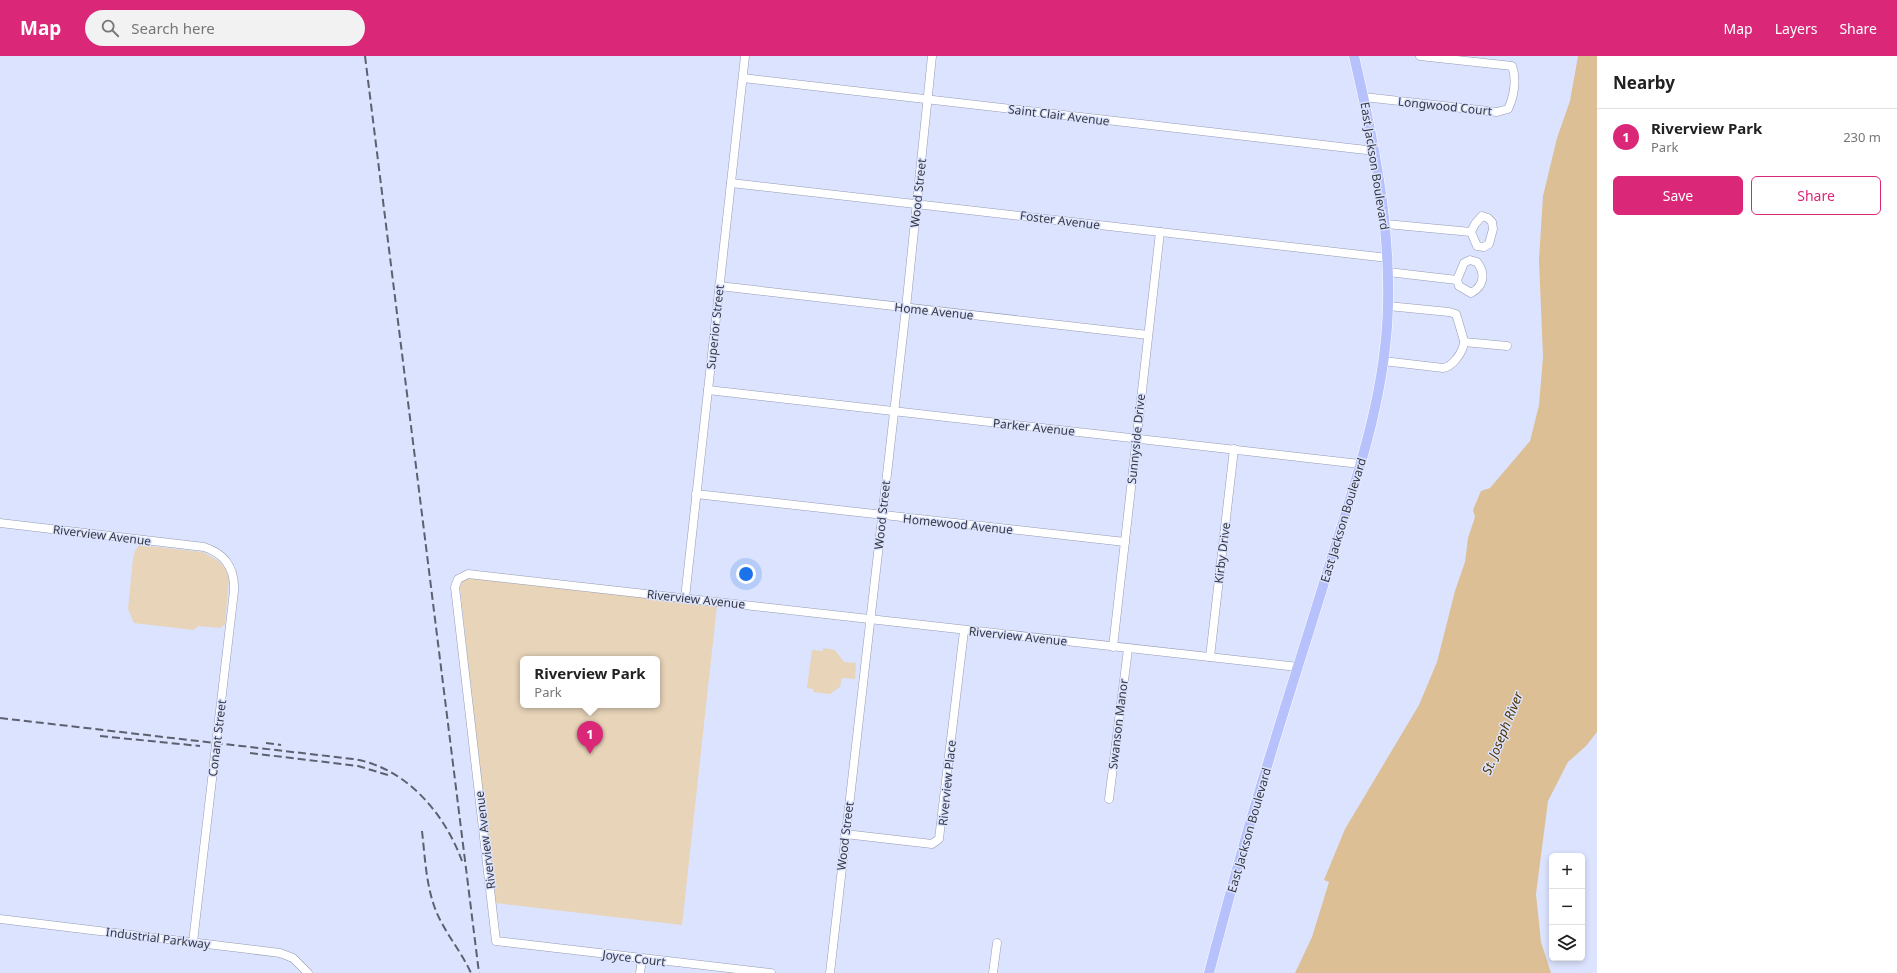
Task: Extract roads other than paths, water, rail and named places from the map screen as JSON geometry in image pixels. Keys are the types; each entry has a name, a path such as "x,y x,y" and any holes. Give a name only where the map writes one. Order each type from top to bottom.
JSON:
{"main road":[{"name":"East Jackson Boulevard","path":"1209,973 1256,802 1360,464 1377,400 1384,361 1388,306 1386,224 1364,97 1354,56"}],"street":[{"name":"Superior Street","path":"685,598 745,56"},
{"name":"Wood Street","path":"830,973 906,308 932,56"},
{"name":"Longwood Court","path":"1364,97 1497,112 1508,109 1512,102 1515,74 1512,66 1420,56"},
{"name":"Saint Clair Avenue","path":"743,78 1374,151"},
{"name":"Foster Avenue","path":"731,183 1388,258"},
{"path":"1386,224 1471,232"},
{"name":"Sunnyside Drive","path":"1113,647 1160,232"},
{"path":"1388,272 1457,280"},
{"name":"Home Avenue","path":"719,286 1148,335"},
{"path":"1384,361 1449,368 1456,360 1464,342 1456,314 1388,306"},
{"path":"1464,342 1507,346"},
{"name":"Parker Avenue","path":"708,390 1360,464"},
{"name":"Kirby Drive","path":"1210,658 1234,449"},
{"name":"Homewood Avenue","path":"696,494 1125,542"},
{"name":"Riverview Avenue","path":"0,523 204,547"},
{"name":"Conant Street","path":"193,942 235,579 232,568 212,550 204,547"},
{"name":"Riverview Avenue","path":"496,941 455,587 458,579 468,574 1298,667"},
{"name":"Riverview Place","path":"845,834 932,844 940,839 964,630"},
{"name":"Swanson Manor","path":"1109,799 1128,649"},
{"name":"Industrial Parkway","path":"0,919 280,952 293,958 304,967 308,973"},
{"name":"Joyce Court","path":"496,941 771,973"},
{"path":"993,973 997,942"},
{"path":"640,973 642,959"}],"water":[{"name":"St. Joseph River","path":"1578,56 1597,56 1597,732 1586,746 1568,762 1548,801 1536,894 1541,942 1551,973 1295,973 1312,937 1329,882 1324,880 1345,829 1419,705 1437,662 1455,591 1465,562 1468,538 1475,517 1473,510 1481,491 1490,488 1530,441 1539,405 1543,357 1539,260 1543,196 1557,138 1570,101"}],"railway":[{"path":"365,56 479,973"},
{"path":"0,718 353,759 372,764 389,771 406,782 433,809 445,826 462,861"},
{"path":"100,736 200,746"},
{"path":"266,743 281,745"},
{"path":"250,753 358,766 388,775"},
{"path":"422,831 426,871 430,892 436,911 471,973"}],"place":[{"name":"Riverview Park","path":"590,754"}]}
